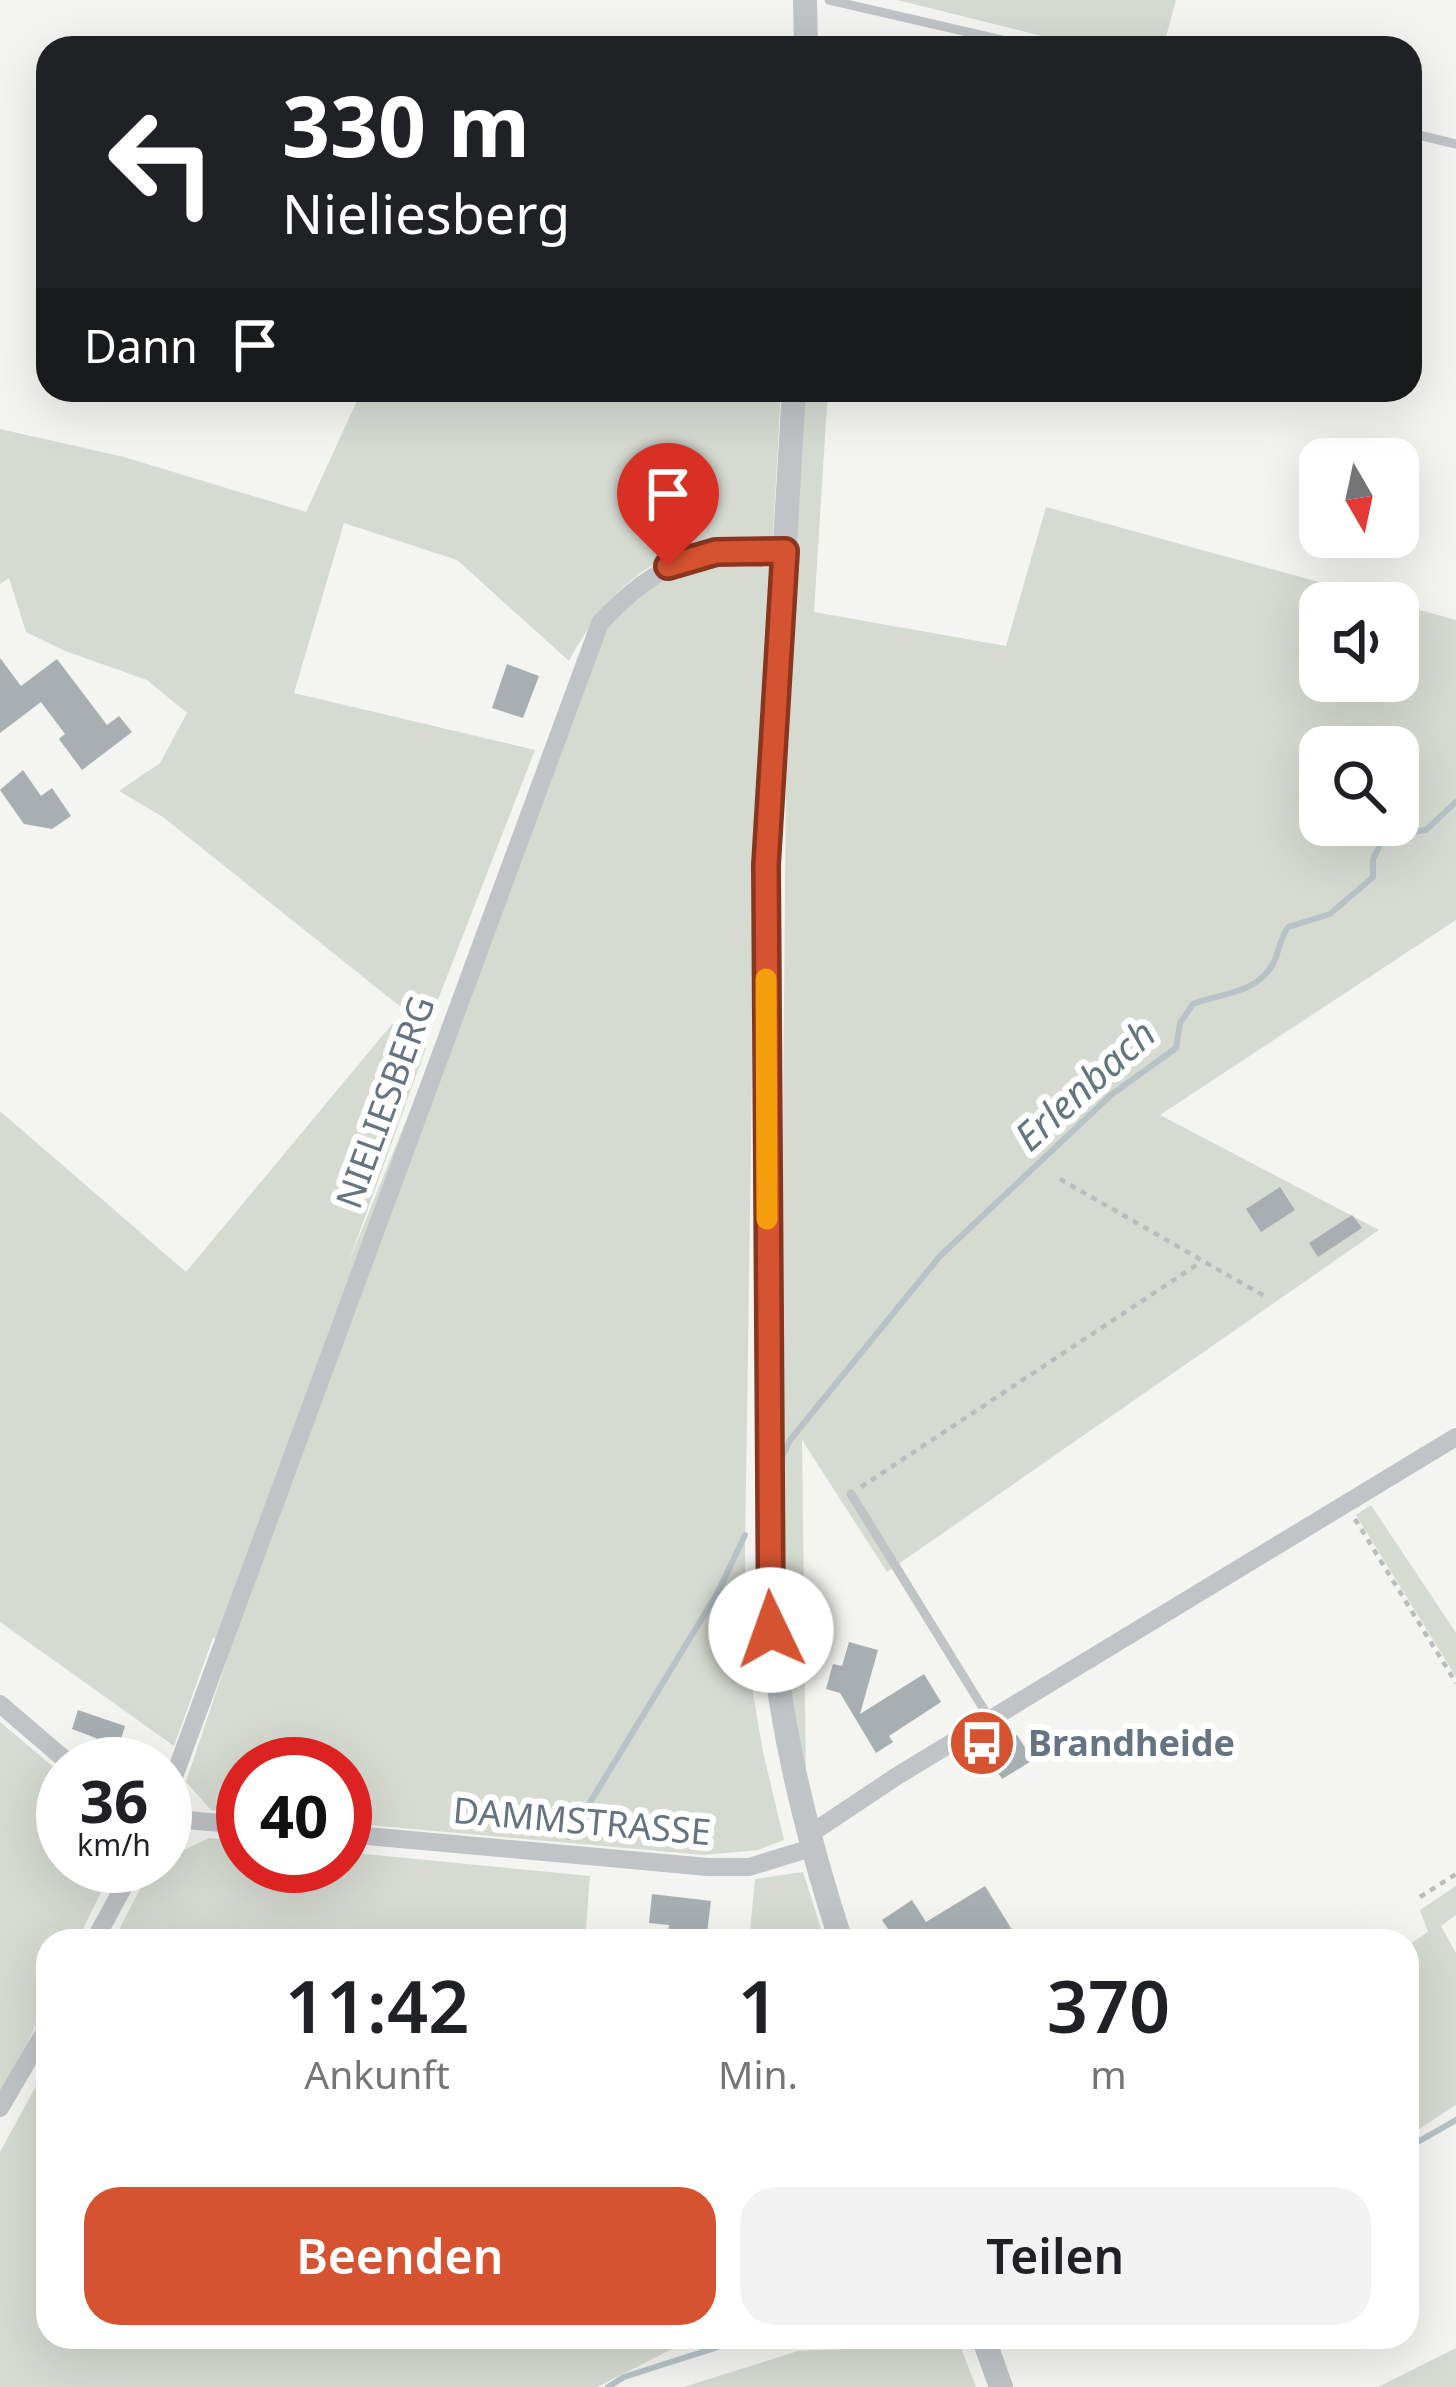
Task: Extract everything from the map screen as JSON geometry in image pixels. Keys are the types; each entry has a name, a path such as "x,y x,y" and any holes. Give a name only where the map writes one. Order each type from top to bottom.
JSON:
{"street":[{"path":"806,0 806,36"},
{"path":"793,402 766,865 768,1595 781,1717 809,1842 837,1929"},
{"name":"NIELIESBERG","path":"189,1737 600,623 630,591 668,566 716,552 785,551"},
{"path":"809,1842 991,1720 1456,1437"},
{"path":"0,1705 38,1737"},
{"name":"DAMMSTRASSE","path":"372,1836 708,1867 749,1867 809,1842"},
{"path":"101,1929 120,1893"},
{"path":"0,2108 36,2046"},
{"path":"987,2349 1001,2387"}],"lane":[{"path":"829,0 984,36"},
{"path":"1422,136 1456,143"},
{"path":"851,1494 991,1720"}],"path":[{"path":"1060,1179 1266,1297"},
{"path":"851,1494 1201,1262"},
{"path":"1346,1504 1456,1683"},
{"path":"1420,1897 1456,1874"}],"shaded area":[{"path":"897,0 1176,0 1166,36 1042,36"},
{"path":"356,402 780,402 755,865 745,1554 747,1658 784,1840 758,1850 704,1855 372,1825 372,1737 216,1737 216,1810 211,1810 192,1789 192,1764 234,1638 213,1638 177,1737 161,1737 0,1622 0,1111 186,1272 392,1024 426,1048 348,1264 605,627 633,597 737,544 681,553 636,577 599,614 569,661 457,560 344,523 294,693 535,750 427,1028 163,817 119,791 160,763 187,713 147,680 26,632 9,578 0,584 0,429 124,457 306,512"},
{"path":"802,402 827,402 814,612 1006,646 1046,507 1319,582 1299,582 1299,702 1419,702 1419,610 1456,620 1456,920 1160,1115 1379,1230 887,1572 802,1440 806,1782 787,1692 779,1580 786,778"},
{"path":"1371,1505 1456,1633 1456,1677 1356,1515"},
{"path":"0,1722 36,1752 36,1893 101,1893 83,1929 36,1929 36,2025 0,2090"},
{"path":"209,1838 216,1839 216,1893 372,1893 372,1855 590,1876 586,1929 119,1929 138,1893 192,1893 192,1846"},
{"path":"803,1872 821,1929 750,1929 755,1879"},
{"path":"1456,1886 1456,1915 1441,1926 1456,1953 1456,2105 1419,2129 1419,1938 1428,1932 1420,1910"},
{"path":"36,2086 36,2349 672,2349 597,2387 0,2387 0,2152"},
{"path":"1456,2348 1456,2387 1378,2387"},
{"path":"962,2349 976,2387 684,2387 798,2351"}],"building":[{"path":"0,658 21,686 57,659 107,725 119,716 132,732 82,770 59,739 65,734 41,702 0,733"},
{"path":"507,664 539,676 523,718 492,708"},
{"path":"23,770 41,796 52,788 71,816 52,829 24,824 0,790"},
{"path":"1280,1187 1295,1210 1261,1232 1246,1209"},
{"path":"1352,1215 1362,1228 1318,1257 1309,1243"},
{"path":"849,1642 878,1650 860,1714 924,1674 941,1702 889,1736 893,1742 876,1753 840,1693 826,1689 833,1664 842,1666"},
{"path":"78,1710 125,1726 122,1737 93,1737 72,1729"},
{"path":"1017,1735 1033,1760 1002,1779 986,1753"},
{"path":"985,1886 1012,1929 888,1929 882,1920 912,1900 926,1922"},
{"path":"652,1894 711,1901 708,1929 669,1929 669,1925 649,1923"}],"waterway":[{"name":"Erlenbach","path":"777,1468 790,1440 940,1256 1111,1095 1176,1048 1180,1023 1193,1004 1257,981 1273,964 1288,927 1330,914 1373,877 1373,859 1382,841 1426,830 1456,802"},
{"name":"Erlenbach","path":"569,1837 718,1592 745,1535"},
{"path":"1419,2141 1456,2120"},
{"path":"608,2387 624,2377 712,2349"}],"slow traffic":[{"path":"766,979 767,1219"}],"place":[{"name":"Brandheide","path":"982,1743"}],"route":[{"path":"668,566 716,552 785,551 766,865 771,1630"}]}
